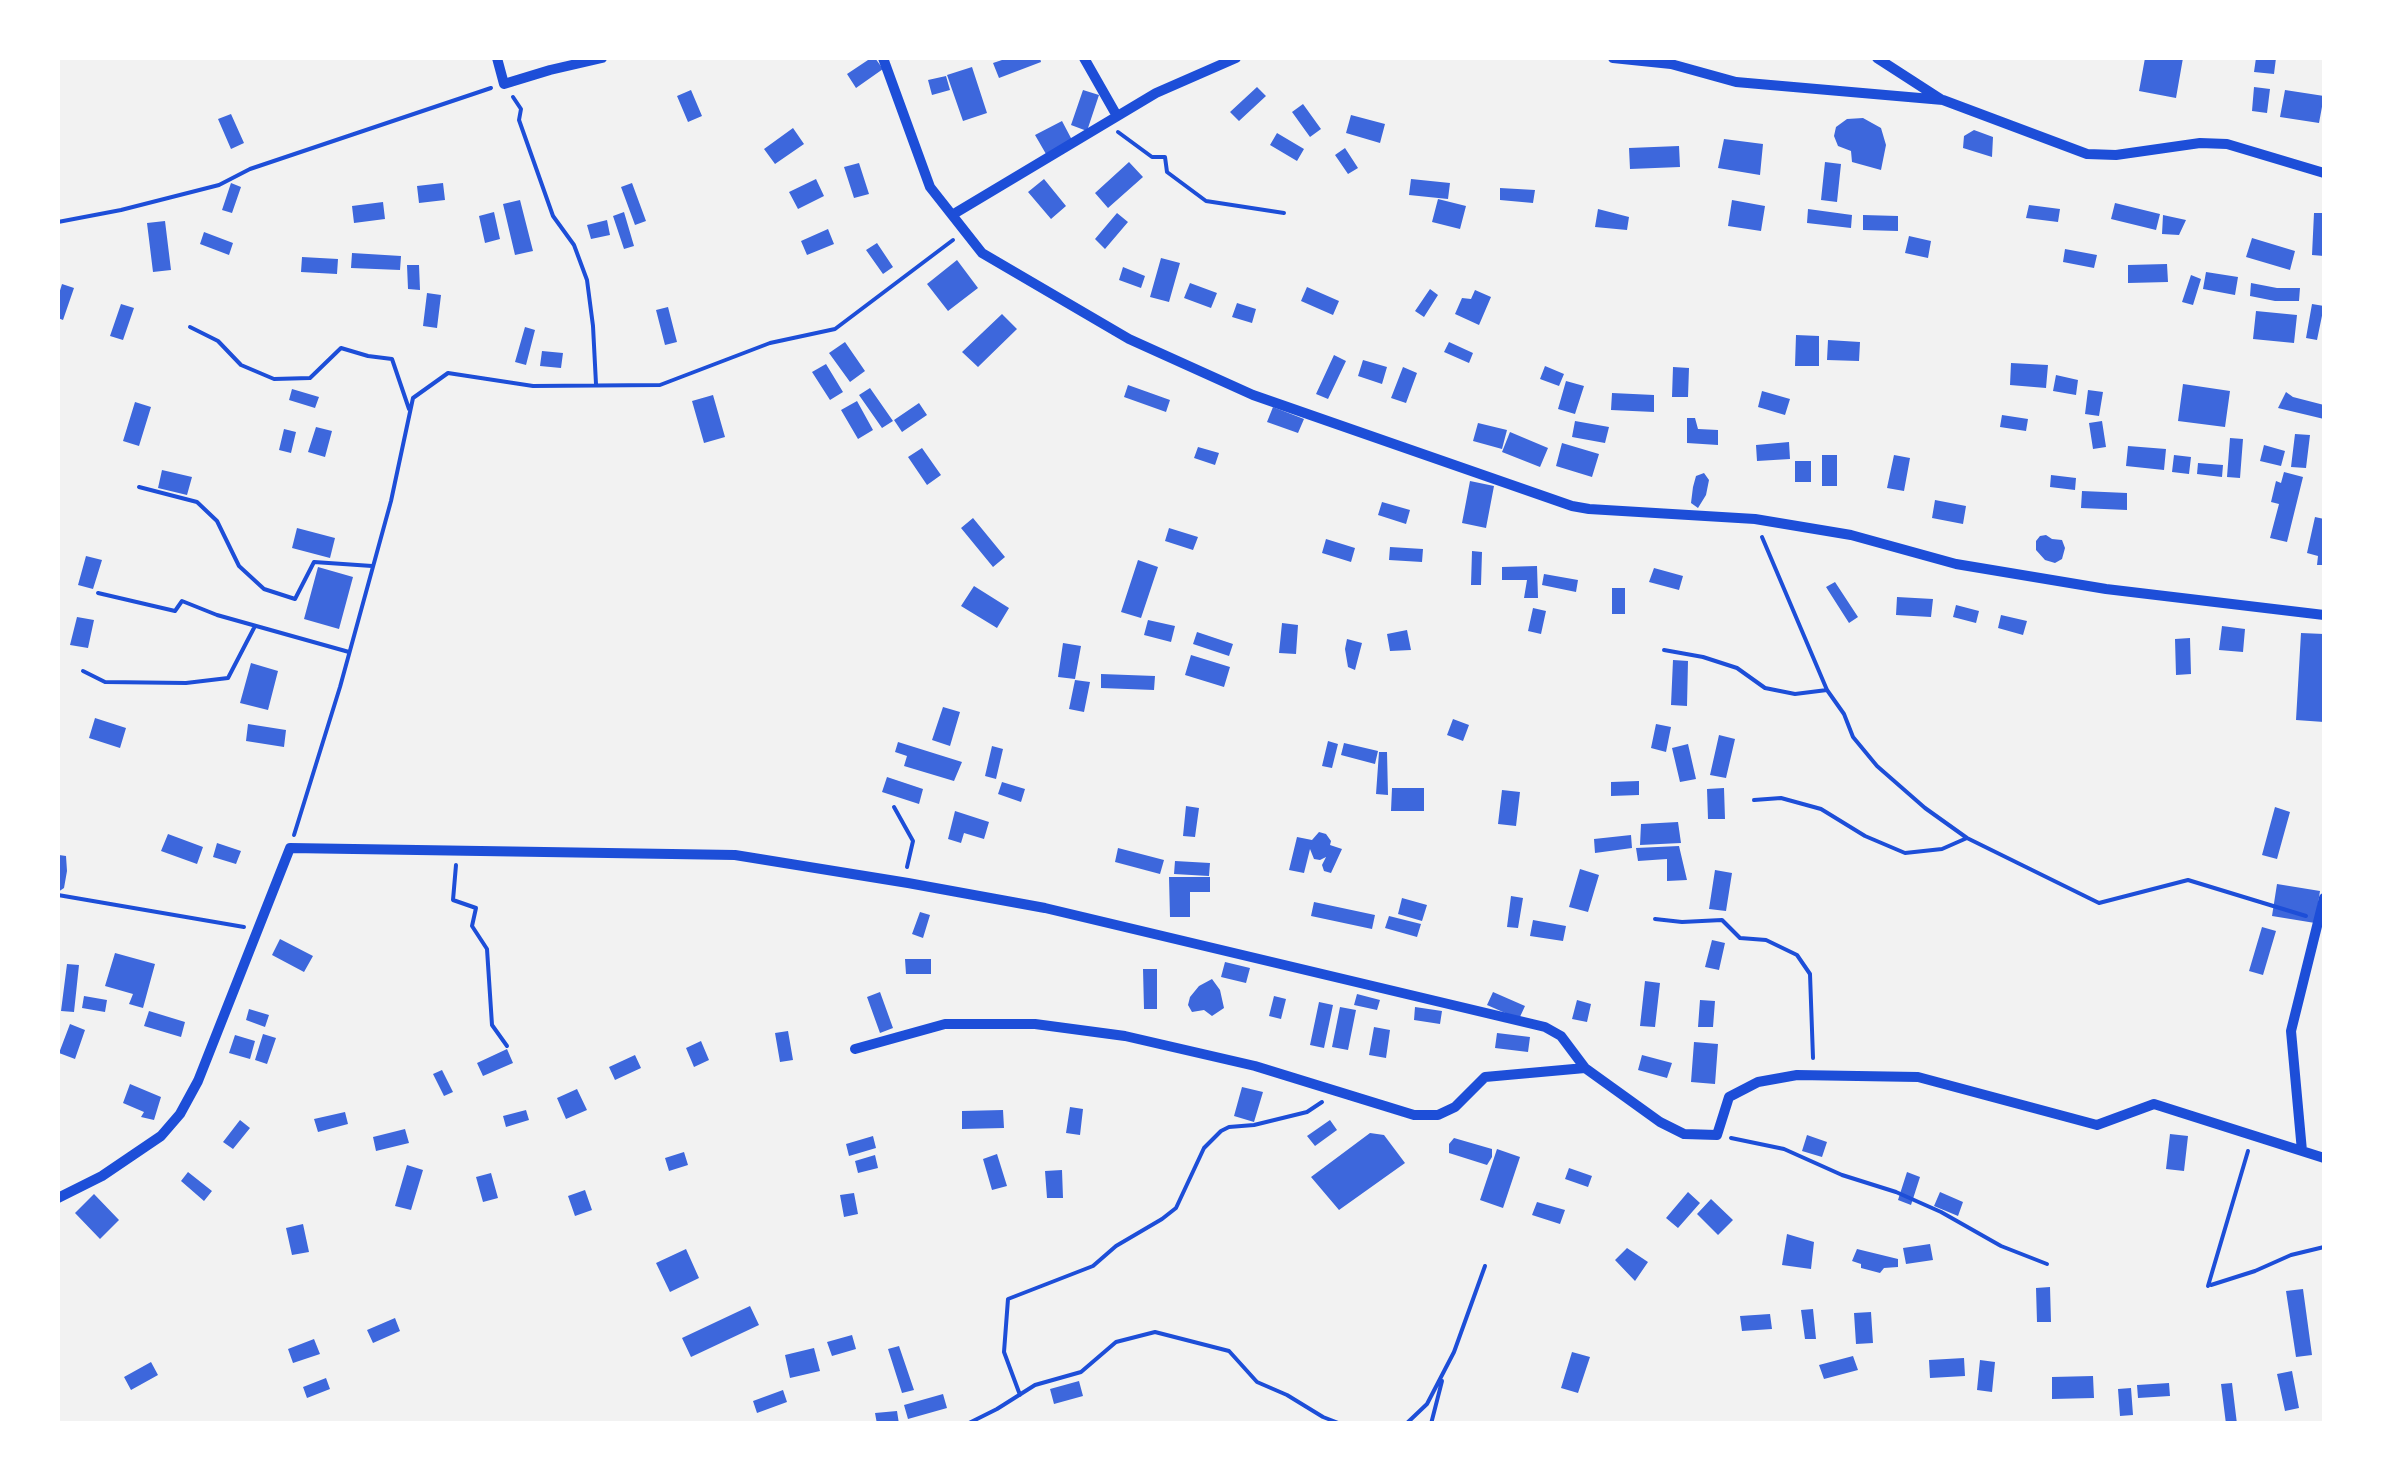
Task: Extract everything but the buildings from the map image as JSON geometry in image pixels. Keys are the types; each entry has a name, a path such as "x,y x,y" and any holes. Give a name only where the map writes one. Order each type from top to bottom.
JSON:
{"street":[{"path":"496,58 504,84 602,58"},
{"path":"883,58 930,187 982,253 1128,339 1253,394 1589,510 1754,519 1851,535 1956,564 2106,590 2324,616"},
{"path":"1084,58 1117,116"},
{"path":"952,216 1156,94 1236,58"},
{"path":"1613,58 1683,66 1736,82 1943,100"},
{"path":"1877,58 1943,100 2087,154 2116,155 2200,143 2226,144 2324,174"},
{"path":"58,1198 102,1176 161,1136 180,1114 198,1082 290,848 735,855 1045,908 1545,1027 1561,1036 1585,1068 1660,1122 1684,1134 1716,1134 1730,1098 1758,1082 1797,1076 1918,1077 2096,1126 2154,1104 2324,1158"},
{"path":"2302,1150 2291,1031 2324,898"},
{"path":"855,1050 945,1024 1036,1024 1125,1036 1255,1066 1414,1115 1438,1114 1455,1107 1485,1077 1585,1068"}],"path":[{"path":"58,222 219,185 250,169 504,84 521,108 518,120 553,216 574,245 587,280 596,385"},
{"path":"1105,124 1152,157 1165,158 1167,172 1206,201 1284,213"},
{"path":"290,848 350,652 391,500 413,398 448,374 532,386 660,384 770,343 834,329 965,232"},
{"path":"190,327 218,341 240,365 274,380 310,378 341,348 392,359 410,412"},
{"path":"139,487 197,502 217,521 239,566 264,590 296,599 314,562 372,566"},
{"path":"1754,519 1827,690 1853,736 1877,766 1924,808 1968,838 2099,903 2188,880 2320,920"},
{"path":"98,593 174,611 182,601 350,652"},
{"path":"83,672 105,682 186,683 228,678 255,626"},
{"path":"1664,650 1702,656 1738,668 1765,688 1795,694 1827,690"},
{"path":"1754,800 1781,798 1820,809 1864,836 1905,852 1942,849 1968,838"},
{"path":"894,807 913,841 907,864 908,883"},
{"path":"457,851 453,900 476,908 472,926 487,949 492,1025 507,1046"},
{"path":"58,895 258,929"},
{"path":"1655,919 1722,920 1740,938 1766,940 1796,955 1810,974 1813,1057 1818,1076"},
{"path":"1020,1394 1004,1352 1008,1299 1093,1266 1116,1246 1176,1208 1204,1148 1220,1131 1307,1112 1339,1092"},
{"path":"1716,1134 1784,1150 1842,1175 1896,1192 2001,1246 2047,1264"},
{"path":"2254,1136 2240,1171 2208,1286 2255,1271 2290,1254 2324,1247"},
{"path":"1406,1424 1427,1404 1454,1352 1485,1266"},
{"path":"967,1424 1035,1385 1081,1372 1116,1342 1155,1332 1229,1352 1257,1382 1341,1424"},
{"path":"1431,1424 1444,1372"}]}
